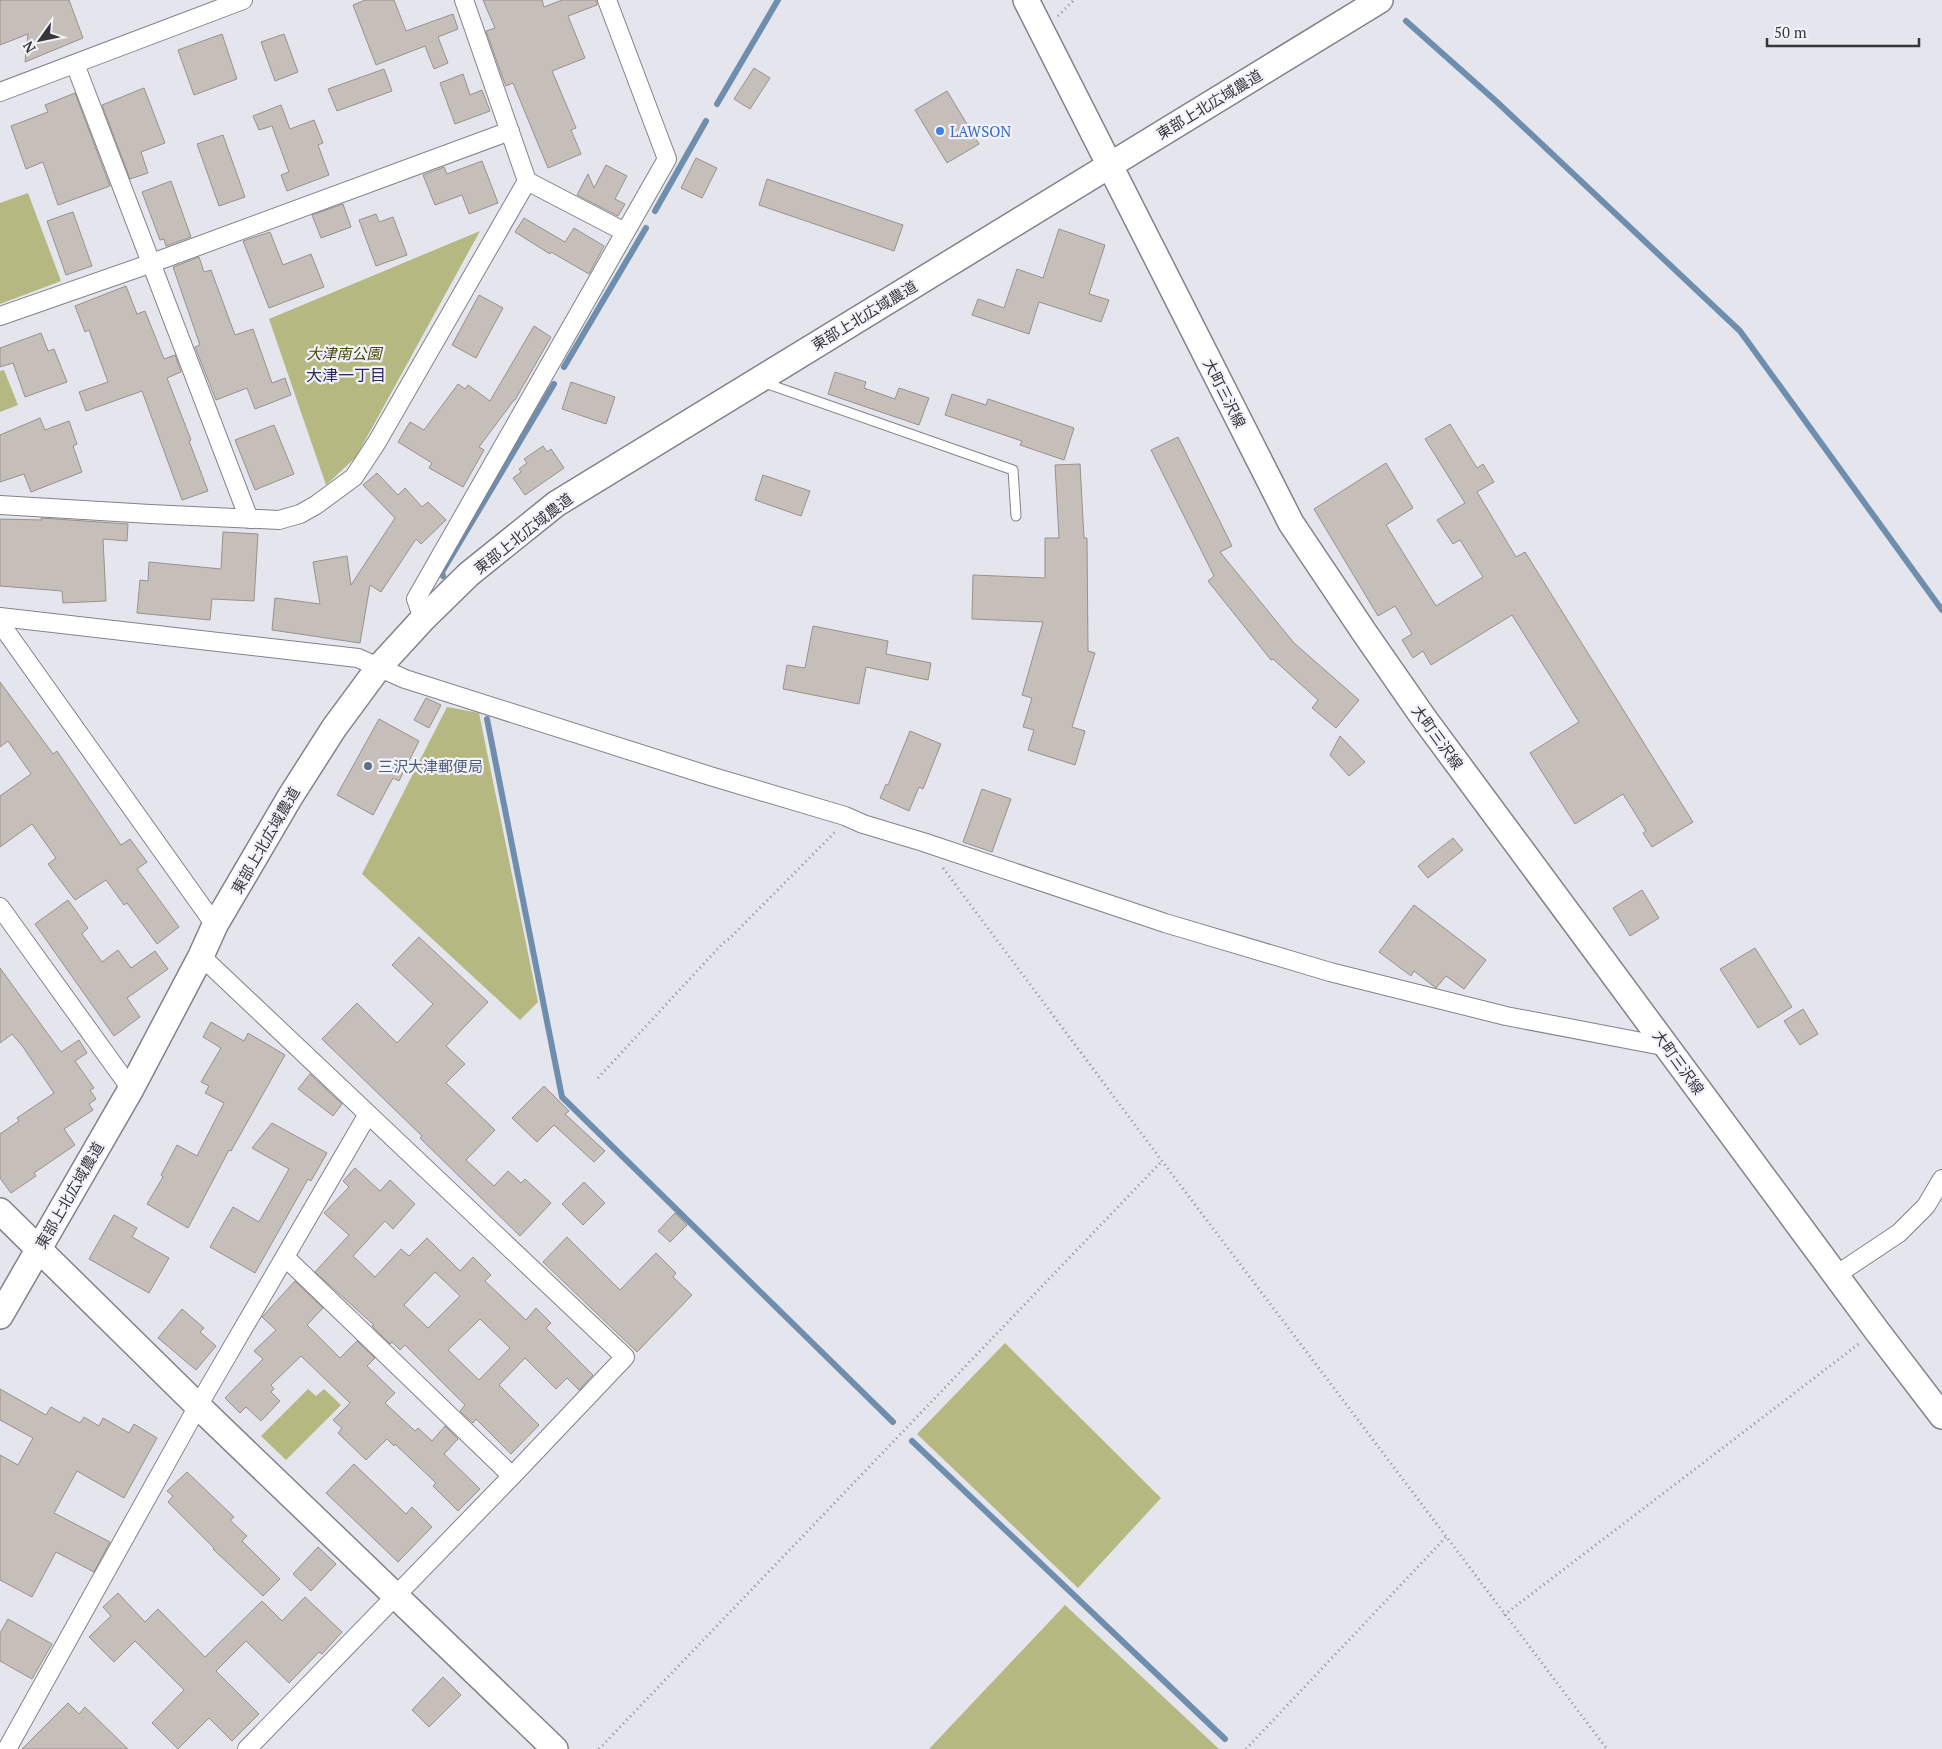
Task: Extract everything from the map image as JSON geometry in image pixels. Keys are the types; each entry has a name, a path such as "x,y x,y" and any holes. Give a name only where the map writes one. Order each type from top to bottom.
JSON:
{"street":[{"path":"0,92 243,0"},
{"path":"464,0 526,181 625,232"},
{"path":"423,619 416,599 667,159 607,0"},
{"name":"大町三沢線","path":"1026,0 1291,523 1423,717 1877,1331 1942,1416"},
{"name":"東部上北広域農道","path":"0,1316 131,1089 215,926 290,797 329,735 379,667 423,619 469,574 556,504 1380,0"},
{"path":"75,64 249,519"},
{"path":"0,316 152,263 510,131"},
{"path":"0,505 279,520 300,514 316,505 354,477 377,442 526,181"},
{"path":"0,617 358,658 405,678 700,773 845,816 863,824 1165,922 1330,972 1506,1016 1668,1047"},
{"path":"0,623 215,926"},
{"path":"0,907 131,1089"},
{"path":"201,956 625,1357 246,1749"},
{"path":"7,1749 198,1406 368,1114"},
{"path":"1836,1275 1899,1233 1926,1206 1942,1179"},
{"path":"0,1211 198,1406 555,1749"},
{"path":"285,1257 512,1476"}],"lane":[{"path":"756,380 1013,470 1016,516"}],"path":[{"path":"598,1078 722,943 834,834 845,816"},
{"path":"923,842 1447,1536 1504,1615 1607,1749"},
{"path":"599,1749 1162,1161"},
{"path":"1504,1615 1877,1331"},
{"path":"1246,1749 1447,1536"}],"green space":[{"path":"28,193 61,281 0,304 0,203"},
{"name":"大津南公園","path":"480,231 356,457 326,485 269,319"},
{"path":"4,370 18,405 0,412 0,371"},
{"path":"447,707 479,713 538,1002 520,1020 362,874"},
{"path":"1005,1343 1161,1498 1078,1588 917,1434"},
{"path":"308,1389 316,1396 324,1389 341,1405 286,1460 261,1436"},
{"path":"1065,1605 1219,1749 929,1749"}],"building":[{"path":"0,0 69,0 83,38 25,62 28,34 0,45"},
{"path":"365,0 394,0 406,31 453,14 458,29 438,37 448,63 434,69 425,46 376,65 353,5"},
{"path":"483,0 542,0 544,7 562,0 597,0 597,5 568,16 585,58 552,71 576,128 571,130 581,154 548,168 513,83 506,86 502,76 486,31 495,28"},
{"path":"222,34 237,79 194,95 178,50"},
{"path":"284,34 298,72 275,81 261,42"},
{"path":"754,68 770,78 750,109 734,99"},
{"path":"384,69 392,91 337,111 328,89"},
{"path":"463,74 470,95 482,90 490,111 455,124 440,83"},
{"path":"144,88 165,143 141,152 148,173 130,179 102,105"},
{"path":"947,91 979,144 947,163 915,110"},
{"path":"75,93 110,186 58,205 43,162 26,169 11,126 48,112 45,105"},
{"path":"281,105 290,129 314,120 323,143 318,145 329,175 287,191 281,175 289,172 272,126 259,130 253,116"},
{"path":"223,135 245,197 219,206 197,144"},
{"path":"696,158 717,168 702,198 681,188"},
{"path":"482,161 498,203 469,214 462,195 435,205 423,175 444,167 447,174"},
{"path":"606,165 627,176 615,199 625,204 618,216 577,195 588,174 594,188"},
{"path":"767,179 903,225 894,251 759,205"},
{"path":"171,181 191,237 166,246 164,239 160,240 142,192"},
{"path":"343,204 351,227 321,238 312,215"},
{"path":"73,212 92,266 66,275 47,221"},
{"path":"376,214 379,222 393,217 407,255 376,266 359,220"},
{"path":"524,218 565,242 574,228 604,246 589,274 551,252 550,254 515,232"},
{"path":"1059,229 1105,245 1089,294 1109,300 1101,322 1039,302 1029,334 972,315 978,299 1004,308 1017,269 1043,278"},
{"path":"270,232 283,265 311,254 324,287 269,308 243,241"},
{"path":"199,257 204,272 211,270 235,335 253,329 272,383 285,378 291,395 255,409 247,388 216,400 195,347 200,345 173,267"},
{"path":"126,286 137,314 145,311 164,359 175,355 181,372 167,378 208,491 182,500 142,391 86,411 79,392 108,382 89,330 85,332 75,306"},
{"path":"479,295 503,308 476,358 452,345"},
{"path":"534,326 551,337 515,400 479,447 484,450 463,487 429,468 432,463 398,442 410,422 424,430 458,384 465,389 468,385 490,401"},
{"path":"41,333 48,351 54,349 67,382 25,397 13,363 0,367 0,348"},
{"path":"835,372 866,382 864,388 895,399 899,388 929,398 919,425 828,394"},
{"path":"571,382 615,397 606,424 562,409"},
{"path":"952,394 986,405 988,399 1074,428 1064,460 1020,445 1022,441 945,415"},
{"path":"40,418 45,430 69,421 77,444 73,446 82,472 31,492 24,474 0,482 0,435"},
{"path":"1450,424 1477,468 1483,464 1494,482 1477,492 1516,557 1525,552 1693,822 1652,847 1643,833 1646,831 1623,794 1575,824 1530,753 1579,722 1512,615 1431,665 1423,651 1413,658 1402,640 1412,634 1395,606 1378,616 1314,509 1386,463 1413,508 1386,525 1436,606 1483,577 1460,540 1453,544 1437,520 1465,503 1425,439"},
{"path":"274,425 294,474 255,490 235,440"},
{"path":"1178,437 1232,546 1220,552 1294,643 1359,700 1336,728 1312,708 1318,700 1273,659 1271,660 1208,581 1214,576 1151,450"},
{"path":"543,446 547,452 551,449 564,468 525,495 513,478 521,472 519,469 527,463 524,459"},
{"path":"1080,464 1084,538 1087,538 1088,651 1095,653 1072,727 1085,731 1075,765 1028,750 1034,730 1023,727 1032,698 1022,695 1043,622 972,619 973,575 1045,578 1045,538 1059,538 1055,465"},
{"path":"377,473 398,495 405,488 422,507 428,502 446,520 421,544 416,539 381,592 370,585 360,643 272,630 275,598 320,604 313,562 347,556 351,585 395,518 363,485"},
{"path":"763,475 810,491 801,516 755,500"},
{"path":"41,518 128,524 127,541 103,539 106,601 63,603 62,591 0,586 0,519 42,520"},
{"path":"223,532 258,534 254,601 212,599 210,620 137,613 140,580 148,581 149,562 221,569"},
{"path":"813,626 888,641 886,654 931,663 928,680 866,667 859,704 783,689 787,665 805,668"},
{"path":"0,682 53,754 57,751 121,845 130,839 147,862 137,869 179,927 157,944 127,903 124,905 106,880 75,900 48,864 56,858 32,824 0,847 0,796 31,774 8,741 0,747"},
{"path":"426,698 441,705 429,728 414,720"},
{"path":"379,719 419,741 399,781 393,778 373,815 337,795"},
{"path":"910,731 941,744 923,789 919,787 909,811 880,798 886,784 888,785"},
{"path":"1340,736 1365,762 1349,776 1330,755"},
{"path":"982,789 1011,799 992,852 963,842"},
{"path":"1453,838 1463,850 1428,878 1418,866"},
{"path":"1642,890 1659,918 1630,936 1613,908"},
{"path":"68,900 88,928 82,934 102,962 118,950 131,968 155,951 168,969 127,998 140,1017 114,1036 35,924"},
{"path":"1414,905 1486,960 1464,989 1446,976 1436,988 1414,971 1411,976 1379,952"},
{"path":"419,937 488,1002 446,1046 465,1064 446,1083 495,1130 466,1160 494,1186 508,1171 521,1183 525,1179 551,1203 520,1236 420,1138 422,1136 322,1039 357,1003 397,1043 433,1004 392,965"},
{"path":"1755,948 1792,1007 1758,1028 1720,969"},
{"path":"0,968 61,1052 79,1040 87,1053 75,1061 94,1088 90,1090 96,1099 89,1104 93,1110 64,1129 75,1145 34,1173 36,1176 11,1193 0,1178 0,1134 19,1121 17,1118 54,1093 12,1034 0,1043"},
{"path":"1803,1009 1818,1034 1800,1045 1784,1021"},
{"path":"211,1022 244,1041 248,1033 285,1055 231,1151 229,1150 188,1228 147,1204 163,1177 161,1175 177,1145 197,1156 224,1103 205,1093 209,1086 201,1082 221,1048 203,1037"},
{"path":"310,1074 342,1104 333,1116 298,1089"},
{"path":"544,1086 569,1111 565,1114 605,1151 594,1162 554,1125 537,1142 512,1118"},
{"path":"272,1123 327,1153 311,1181 308,1179 255,1273 210,1247 233,1207 259,1222 289,1169 252,1148"},
{"path":"355,1168 380,1191 390,1180 415,1204 393,1229 385,1221 353,1256 375,1277 401,1249 409,1256 427,1238 460,1271 473,1257 491,1275 485,1281 526,1320 536,1308 551,1323 546,1328 593,1375 579,1390 567,1378 556,1389 525,1358 499,1385 539,1425 511,1454 476,1419 473,1423 460,1411 465,1405 405,1345 400,1350 392,1342 390,1344 372,1326 374,1325 315,1272 349,1235 324,1213 349,1187 343,1181","holes":["435,1272 460,1296 428,1328 404,1305","480,1319 510,1348 479,1380 448,1350"]},
{"path":"584,1182 605,1203 583,1225 562,1204"},
{"path":"675,1213 687,1225 670,1242 658,1231"},
{"path":"114,1215 137,1228 132,1237 169,1258 149,1293 89,1259"},
{"path":"567,1237 620,1290 656,1253 676,1273 673,1277 692,1295 637,1352 543,1262"},
{"path":"295,1281 323,1308 307,1325 340,1358 357,1341 375,1358 367,1366 395,1393 385,1403 415,1431 418,1428 432,1441 445,1426 458,1439 444,1454 480,1489 458,1511 433,1486 436,1483 395,1444 394,1446 387,1439 366,1460 338,1433 342,1428 333,1420 350,1403 301,1356 271,1385 274,1389 271,1392 280,1401 261,1421 246,1407 240,1413 225,1398 263,1359 254,1351 276,1330 262,1317"},
{"path":"182,1309 204,1328 200,1332 216,1346 196,1370 158,1338"},
{"path":"0,1389 46,1415 51,1407 80,1423 84,1417 99,1426 103,1418 129,1433 134,1424 157,1438 124,1498 77,1471 54,1513 110,1542 94,1572 56,1552 32,1597 0,1580 0,1455 18,1465 33,1438 0,1420"},
{"path":"354,1464 406,1514 412,1507 432,1527 398,1562 326,1493"},
{"path":"187,1472 234,1517 230,1520 247,1536 242,1541 280,1579 263,1596 213,1549 168,1502 173,1496 167,1491"},
{"path":"318,1547 336,1564 311,1591 293,1574"},
{"path":"118,1593 145,1622 158,1609 205,1657 262,1601 282,1621 305,1597 342,1632 322,1654 319,1652 289,1683 246,1641 216,1671 259,1714 232,1741 209,1718 178,1749 152,1723 184,1690 135,1641 114,1662 89,1637 111,1616 103,1607"},
{"path":"8,1619 52,1644 32,1679 0,1661 0,1633"},
{"path":"443,1677 461,1695 429,1727 412,1710"},
{"path":"68,1703 79,1714 85,1707 128,1749 22,1749"}],"waterway":[{"path":"717,104 778,0"},
{"path":"1406,21 1497,102 1740,331 1942,610"},
{"path":"655,211 706,121"},
{"path":"564,367 646,228"},
{"path":"443,576 442,572 554,384"},
{"path":"487,719 562,1097 893,1422"},
{"path":"912,1441 1225,1739"}],"place":[{"name":"LAWSON","path":"940,131"},
{"name":"三沢大津郵便局","path":"368,766"}],"district":[{"name":"大津一丁目","path":"346,375"}]}
